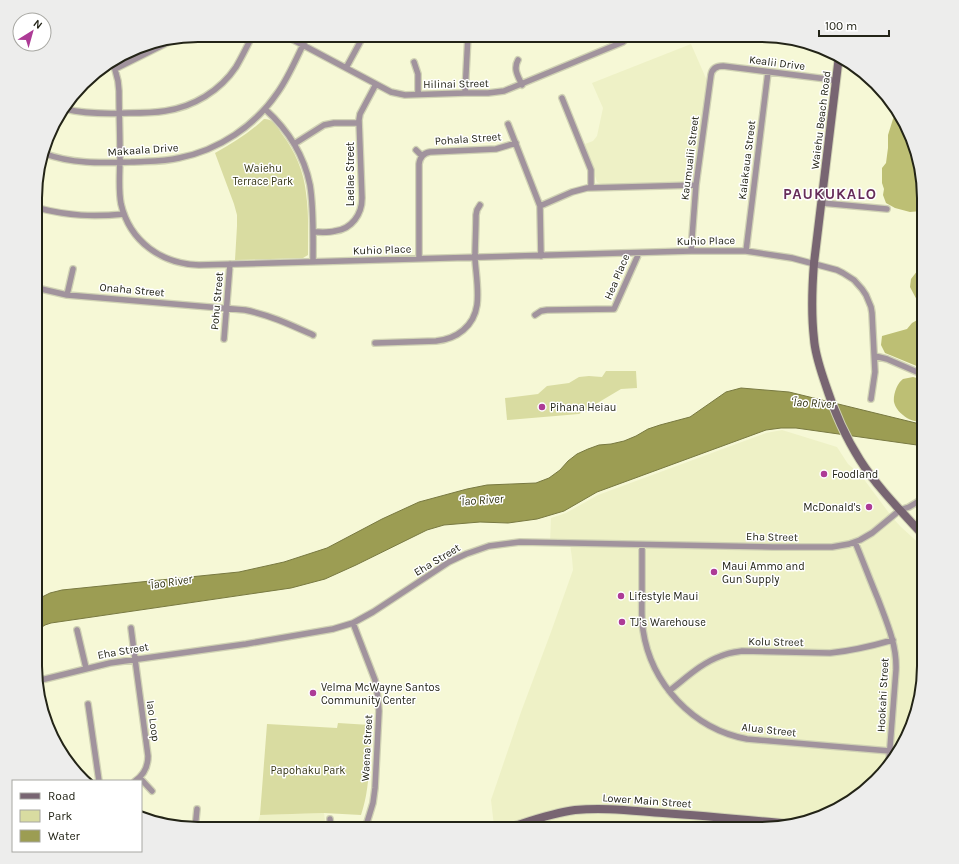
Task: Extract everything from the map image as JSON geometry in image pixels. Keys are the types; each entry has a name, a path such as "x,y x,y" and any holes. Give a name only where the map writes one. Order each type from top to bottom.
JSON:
{"street":[{"path":"69,110 91,113 120,113 165,111 182,107 199,100 219,86 235,68 249,42"},
{"name":"Hilinai Street","path":"297,42 395,94 405,95 499,92 522,85 623,42"},
{"name":"Makaala Drive","path":"48,155 72,161 120,163 162,161 196,154 213,147 243,130 265,108 279,91 288,76 304,42"},
{"path":"346,68 360,42"},
{"path":"465,93 468,42"},
{"path":"115,69 160,47"},
{"path":"518,60 516,71 522,85"},
{"path":"414,62 418,74 418,94"},
{"name":"Waiehu Beach Road","path":"838,63 811,292 814,340 818,362 828,393 840,424 849,441 860,461 917,528"},
{"name":"Kealii Drive","path":"715,68 723,66 836,81"},
{"name":"Kaumualii Street","path":"691,251 696,185 711,74 715,68"},
{"name":"Kuhio Place","path":"115,69 119,92 120,113 120,196 124,214 132,229 143,243 157,254 165,258 190,265 691,251 746,251 792,258 814,263 843,273 854,280 862,289 869,301 872,313 875,356 874,381 871,399"},
{"name":"Kalakaua Street","path":"746,251 768,72"},
{"name":"Laelae Street","path":"313,232 334,232 341,230 351,224 360,212 362,198 359,123 360,114 376,84"},
{"path":"562,98 589,165 591,187"},
{"path":"265,108 286,131 301,156 306,170 312,200 313,262"},
{"path":"294,144 318,128 327,124 359,123"},
{"path":"508,124 540,206 541,256"},
{"name":"Pohala Street","path":"419,258 418,164 422,156 430,152 496,149 516,143"},
{"name":"Pohala Street","path":"416,150 422,156"},
{"path":"540,206 572,192 591,187 696,185"},
{"path":"822,203 887,209"},
{"path":"375,343 441,341 455,336 463,331 472,320 477,306 475,257 476,215 480,205"},
{"path":"42,209 76,215 100,216 124,214"},
{"name":"Hea Place","path":"535,315 541,311 547,310 614,309 639,253"},
{"name":"Pohu Street","path":"224,339 230,264"},
{"path":"67,295 73,270"},
{"name":"Onaha Street","path":"42,289 67,295 227,308 256,312 313,335"},
{"path":"875,356 887,359 917,372"},
{"name":"Eha Street","path":"42,679 110,663 333,629 353,622 373,612 449,562 479,548 520,542 828,548 855,542 868,536 900,510 917,502"},
{"name":"Hookahi Street","path":"855,542 885,616 893,640 896,656 890,755"},
{"name":"Alua Street","path":"642,545 642,618 648,652 658,676 686,710 704,723 736,737 762,741 890,751"},
{"name":"Waena Street","path":"353,622 375,680 379,711 375,788 368,822"},
{"name":"Iao Loop","path":"131,628 148,756 147,768 137,779"},
{"path":"76,630 86,668"},
{"name":"Kolu Street","path":"669,691 711,660 728,654 742,651 830,653 893,640"},
{"path":"88,704 99,780"},
{"path":"142,783 152,791"},
{"path":"196,822 197,809"},
{"name":"Lower Main Street","path":"526,822 562,812 604,809 771,822"}],"shaded area":[{"path":"691,44 708,83 696,177 689,183 601,184 597,182 585,144 593,141 597,136 603,108 592,83"},
{"path":"782,430 837,447 848,464 860,474 892,517 917,542 916,686 909,716 891,753 864,783 848,796 811,814 781,821 494,822 491,800 521,712 573,570 570,544 550,543 551,518 566,513 598,495 766,433"},
{"path":"324,813 325,822 258,822 260,815"}],"green space":[{"path":"894,117 901,129 912,158 917,188 917,211 910,212 895,208 886,203 883,195 884,189 882,183 882,168 886,163 888,135"},
{"name":"Waiehu Terrace Park","path":"264,119 270,120 275,124 287,141 295,155 303,177 307,201 308,255 303,258 235,260 237,215 215,153 241,138"},
{"path":"917,271 917,300 910,287 911,279"},
{"path":"917,320 917,366 885,353 881,345 882,336 907,329"},
{"path":"606,371 636,371 637,388 621,389 579,414 507,420 505,398 538,394 547,386 569,383 579,377 602,377"},
{"path":"913,377 917,378 917,421 905,417 895,406 894,399 897,386 903,379"},
{"name":"Papohaku Park","path":"338,723 370,725 368,781 361,815 324,813 260,815 267,724 337,728"}],"water":[{"name":"ʻĪao River","path":"741,388 789,392 917,423 917,445 796,428 766,430 597,492 564,511 537,519 508,523 480,522 444,525 427,530 325,579 291,588 51,623 42,627 42,597 50,593 62,590 239,572 284,562 327,548 382,519 419,502 487,485 536,483 549,478 577,454 599,445 624,441 648,429 690,417 726,392"}],"place":[{"name":"Pihana Heiau","path":"542,407"},
{"name":"Foodland","path":"824,474"},
{"name":"McDonald's","path":"869,507"},
{"name":"Maui Ammo and Gun Supply","path":"714,572"},
{"name":"Lifestyle Maui","path":"621,596"},
{"name":"TJ’s Warehouse","path":"622,622"},
{"name":"Velma McWayne Santos Community Center","path":"313,693"}],"district":[{"name":"PAUKUKALO","path":"830,194"}]}
